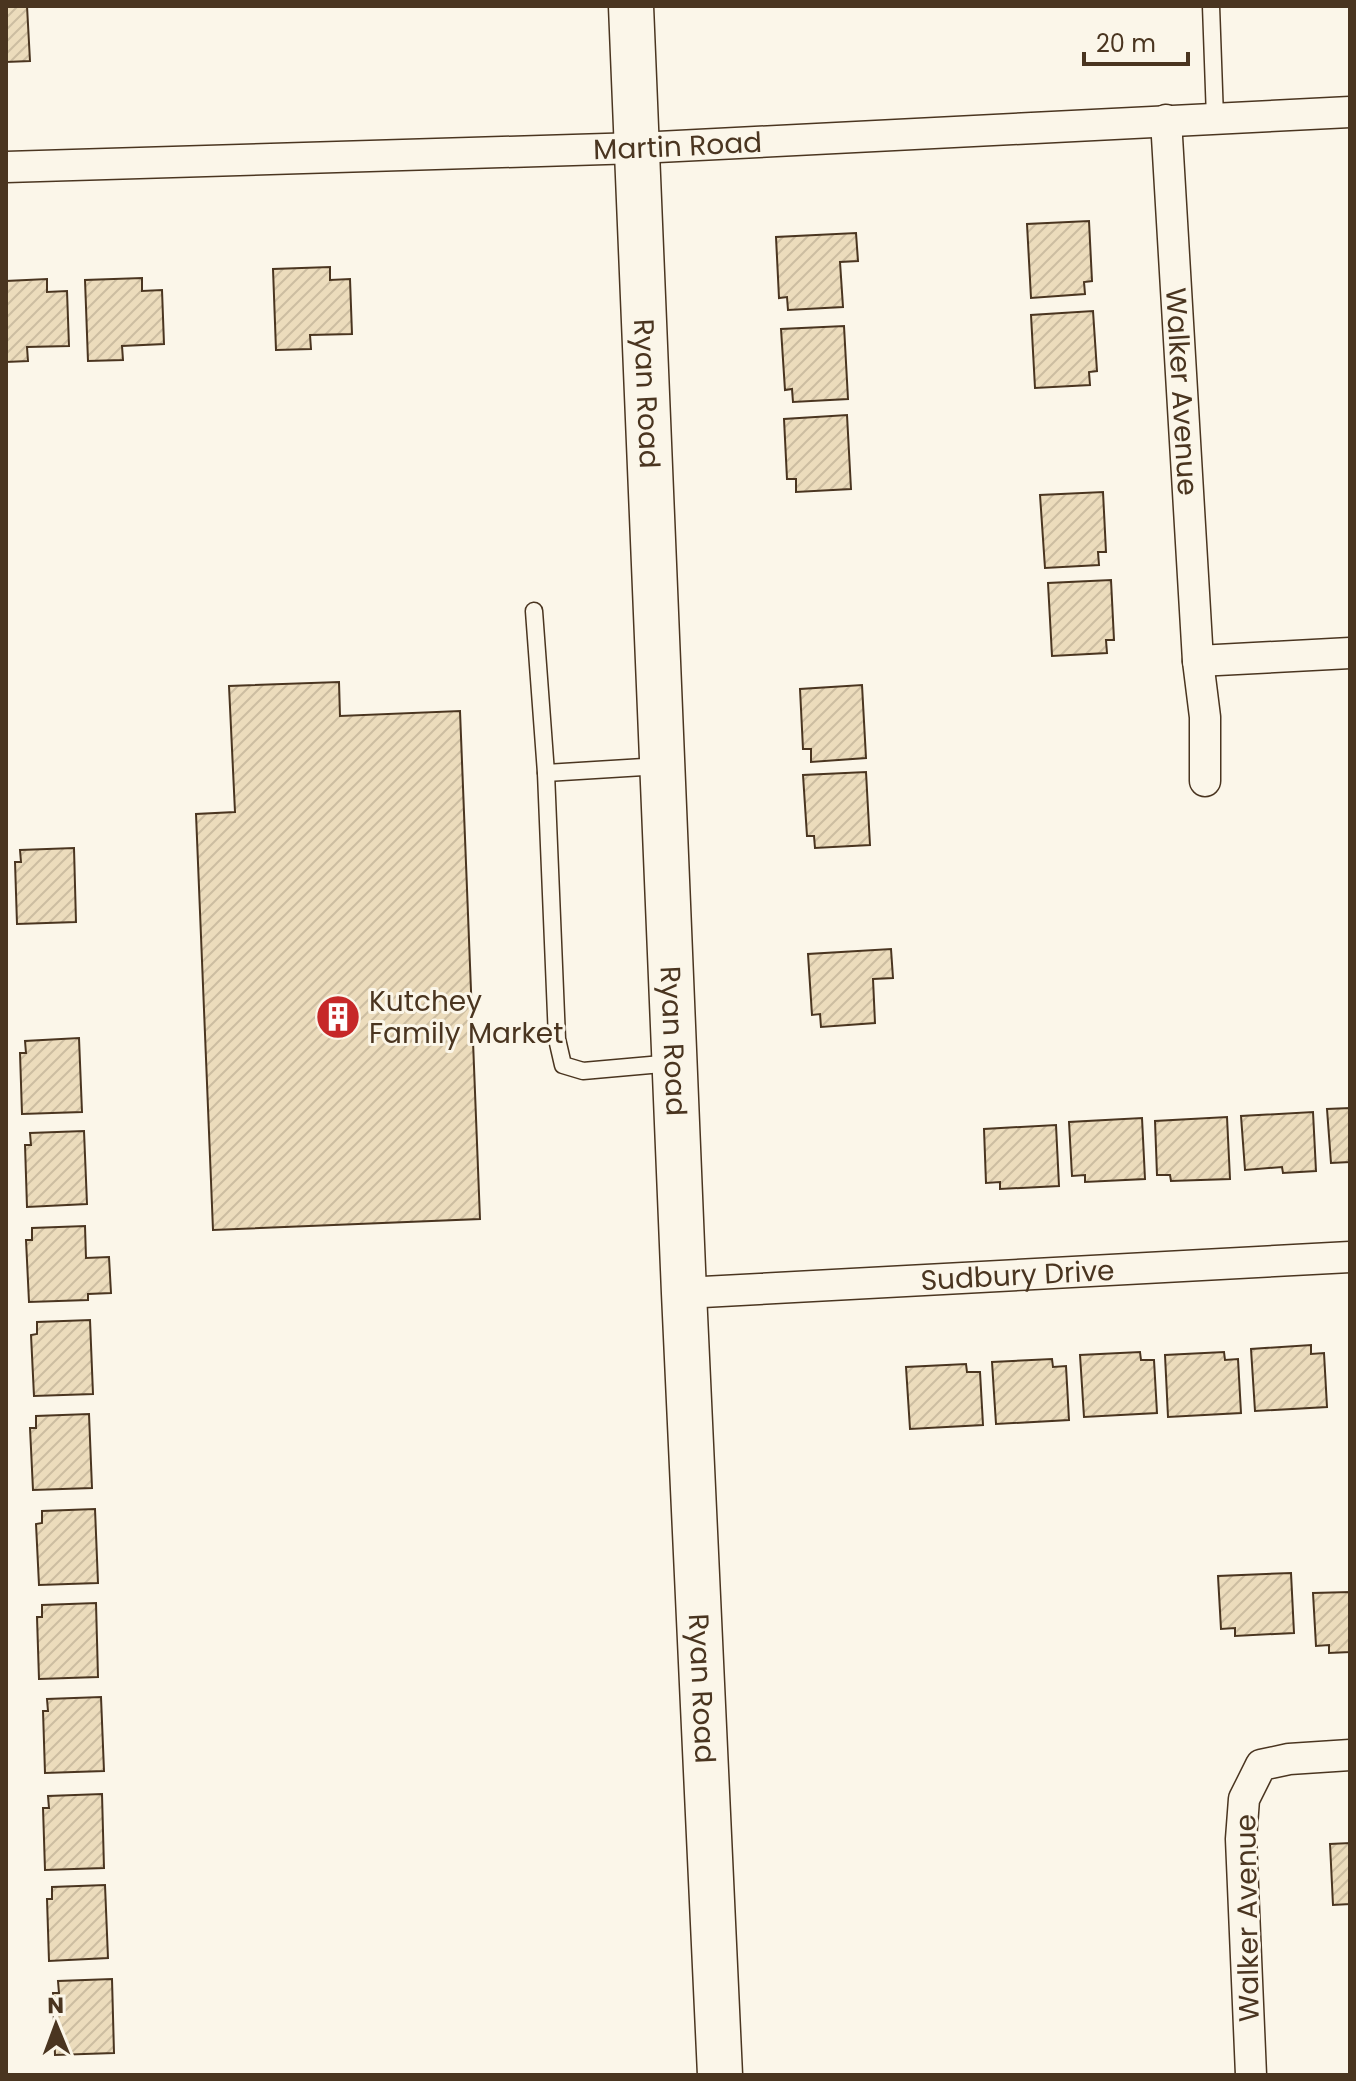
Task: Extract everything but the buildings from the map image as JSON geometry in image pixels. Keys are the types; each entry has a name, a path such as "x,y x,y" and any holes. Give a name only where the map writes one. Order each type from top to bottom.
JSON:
{"main road":[{"name":"Ryan Road","path":"631,6 720,2075"}],"street":[{"name":"Martin Road","path":"6,167 638,148 1350,112"},
{"name":"Walker Avenue","path":"1166,120 1198,661 1205,717 1205,781"},
{"path":"1198,661 1350,653"},
{"name":"Sudbury Drive","path":"684,1293 1350,1257"},
{"name":"Walker Avenue","path":"1251,2075 1241,1839 1244,1799 1261,1765 1289,1759 1350,1755"}],"lane":[{"path":"1211,6 1215,118"},
{"path":"534,611 546,773 557,1039 563,1065 583,1071 675,1063"},
{"path":"546,773 662,766"}],"place":[{"name":"Kutchey Family Market","path":"338,1017"}]}
